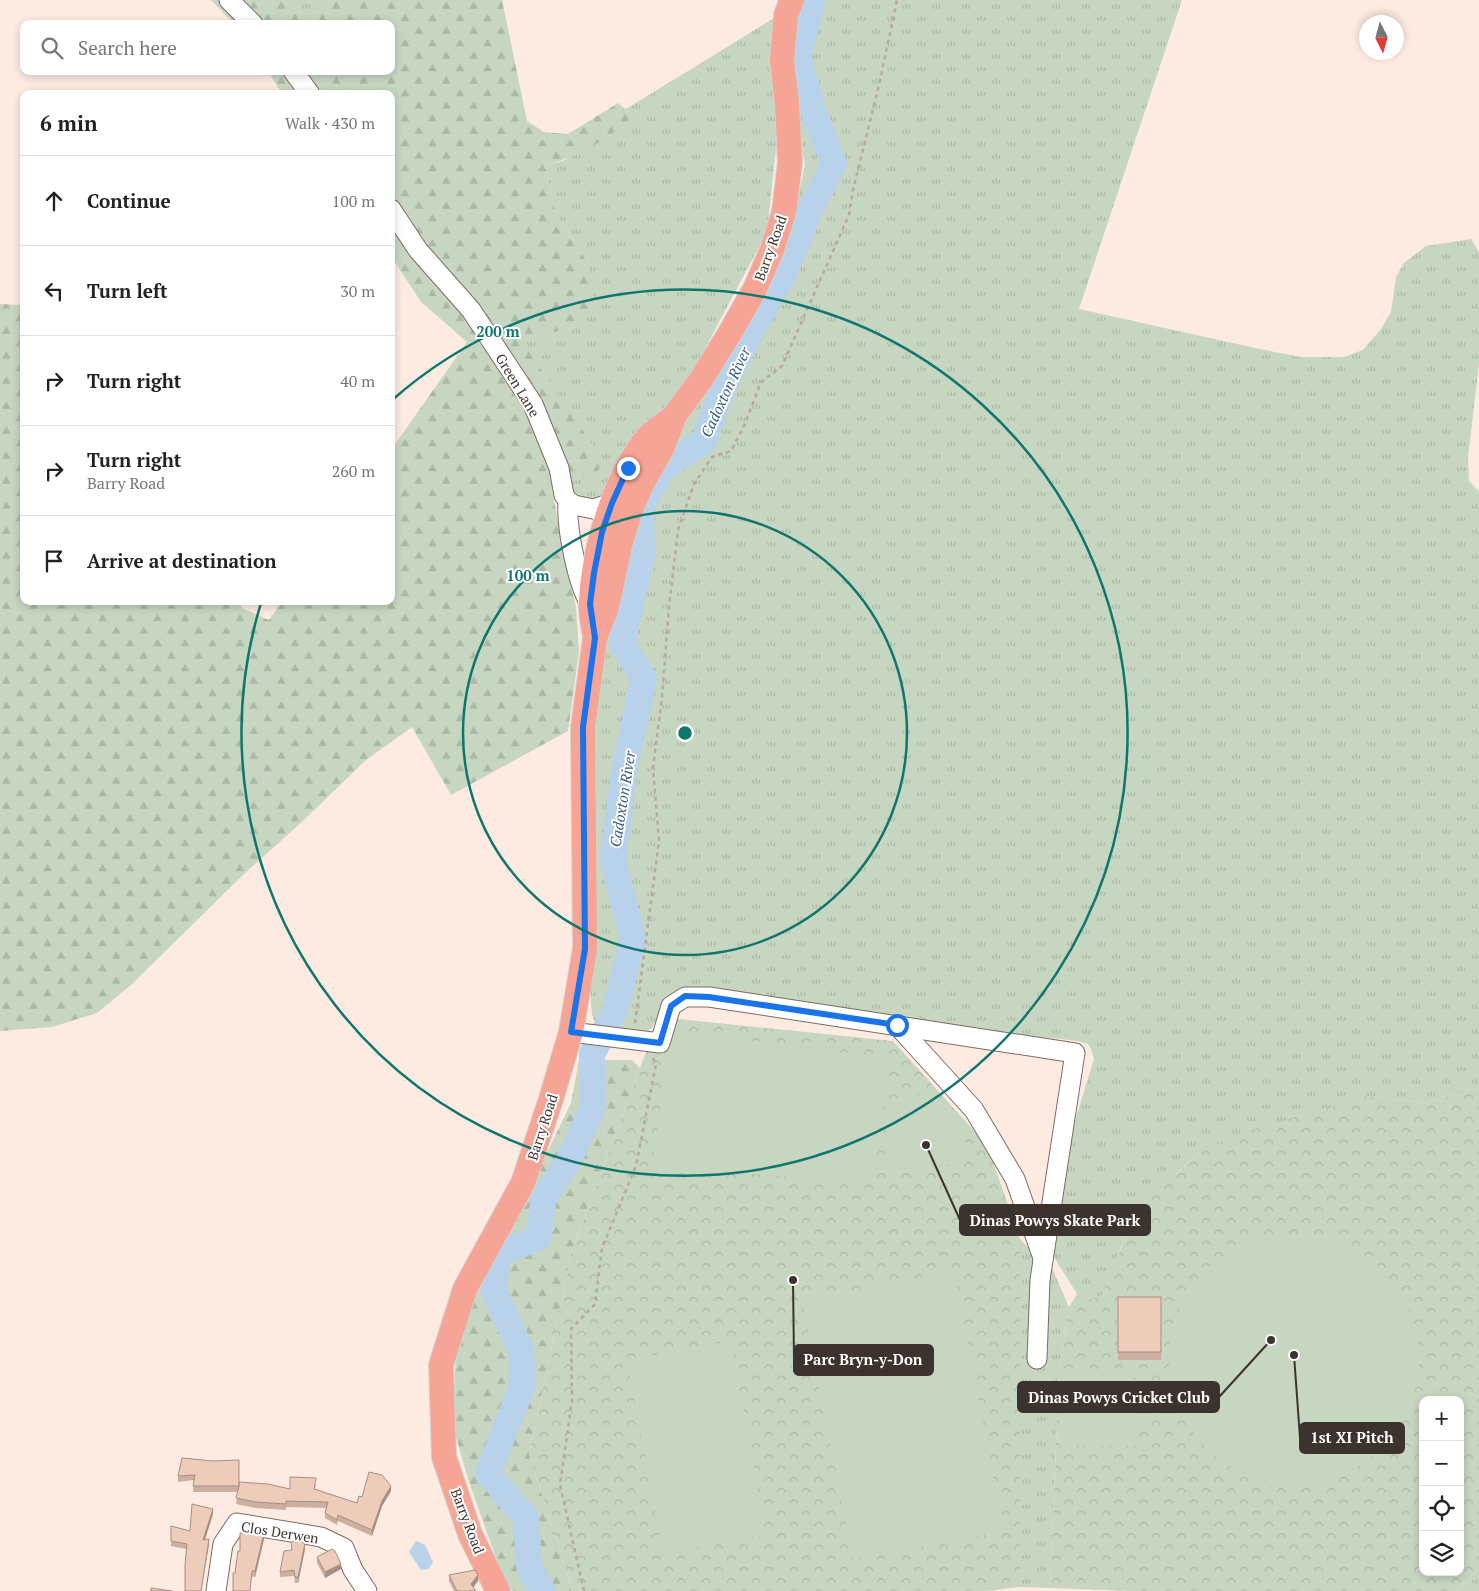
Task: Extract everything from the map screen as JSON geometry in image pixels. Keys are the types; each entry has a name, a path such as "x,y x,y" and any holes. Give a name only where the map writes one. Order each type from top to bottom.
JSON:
{"main road":[{"name":"Barry Road","path":"595,638 590,604 602,532 612,503 628,468 647,438 675,415 702,378 730,333 754,289 772,250 784,212 790,162 787,103 782,60 786,15 792,0"},
{"name":"Barry Road","path":"498,1591 470,1534 444,1457 441,1365 465,1289 523,1183 552,1099 572,1032 585,949 583,727 595,638 608,607 620,546 630,512 642,484 662,448 675,415"}],"street":[{"path":"229,0 249,20"},
{"path":"296,75 307,90"},
{"name":"Green Lane","path":"395,215 418,250 471,310 532,404 559,468 564,495 568,501 567,511 573,550 584,593 590,604"},
{"path":"568,501 574,505 593,509 612,503"},
{"path":"573,550 583,554 598,555 620,546"},
{"path":"572,1032 660,1043 671,1006 685,996 709,997 1075,1053 1040,1280 1037,1359"},
{"path":"897,1025 974,1110 1015,1179 1043,1260"},
{"name":"Clos Derwen","path":"216,1591 223,1544 237,1523 321,1537 344,1548 353,1570 367,1591"}],"path":[{"path":"584,1591 560,1484 572,1400 571,1329 595,1304 602,1248 636,1166 656,1064 635,1040 659,841 653,768 662,697 678,530 694,484 712,457 731,451 761,382 782,366 849,215 853,190 879,86 897,0"}],"green space":[{"path":"211,0 282,0 308,19 334,0 502,0 527,121 544,132 568,134 618,103 634,116 592,146 557,162 545,165 556,214 587,261 598,306 580,326 520,339 605,463 593,475 552,488 563,552 576,607 579,652 568,731 451,795 412,727 366,760 243,875 131,985 97,1013 52,1027 0,1031 0,304 20,305 20,605 240,605 242,608 269,620 280,605 395,605 395,444 467,342 421,302 395,262 395,90 280,90 270,75 395,75 395,20 230,20"},
{"path":"282,0 334,0 308,19"},
{"path":"802,0 1182,0 1079,309 1301,357 1344,357 1363,350 1381,329 1391,312 1396,277 1404,263 1426,246 1471,239 1479,252 1479,364 1468,457 1469,481 1479,492 1479,1088 1422,1103 1368,1096 1198,1153 1140,1209 1122,1245 1101,1297 1096,1299 1090,1299 1077,1294 1052,1254 1069,1140 1094,1059 1088,1044 1078,1041 868,1018 710,993 660,1014 651,1029 643,1034 610,1033 596,1024 592,1015 590,970 592,725 605,641 626,545 674,441 706,391 799,191 805,166 796,115 792,59 797,17"},
{"path":"776,17 777,139 767,232 683,390 605,495 593,503 577,498 567,484 520,338 530,338 580,326 587,261 556,214 545,165 563,161 633,116 626,109"},
{"path":"659,1017 893,1041 987,1145 1020,1239 1020,1587 986,1591 573,1591 529,1454 572,1250"},
{"path":"671,1030 889,1058 872,1184 652,1165"},
{"path":"579,1060 632,1060 640,1068 572,1250 529,1454 573,1591 512,1591 500,1569 470,1485 452,1424 458,1322 516,1217 571,1103"},
{"path":"1479,1088 1479,1569 1458,1591 1131,1591 1050,1588 1059,1372 1069,1307 1077,1294 1090,1299 1101,1296 1130,1227 1140,1209 1155,1190 1181,1170 1198,1153 1255,1129 1368,1096 1422,1103"},
{"path":"932,1093 964,1127 967,1163 884,1170 891,1099"},
{"path":"1282,1234 1306,1234 1342,1243 1364,1255 1383,1270 1398,1289 1410,1311 1417,1335 1419,1359 1417,1383 1410,1407 1398,1429 1383,1448 1364,1463 1342,1475 1306,1484 1282,1484 1246,1475 1224,1463 1205,1448 1190,1429 1178,1407 1169,1371 1169,1347 1178,1311 1190,1289 1205,1270 1224,1255 1246,1243"},
{"path":"1020,1239 1036,1256 1049,1261 1069,1307 1059,1372 1050,1588 1020,1587"},
{"path":"954,1271 1004,1531 853,1560 802,1300"},
{"path":"731,1341 766,1535 663,1554 627,1360"},
{"path":"1059,1372 1134,1372 1135,1446 1059,1446"},
{"path":"1479,1569 1479,1591 1458,1591"}],"water":[{"path":"416,1541 425,1545 433,1562 429,1569 421,1570 409,1552"}],"building":[{"path":"1118,1297 1161,1297 1161,1352 1118,1352"},
{"path":"182,1458 213,1461 239,1460 239,1482 268,1484 290,1489 290,1477 316,1478 314,1489 357,1503 359,1496 362,1497 369,1472 382,1475 391,1486 382,1501 372,1530 338,1515 337,1520 325,1513 328,1502 286,1501 286,1504 256,1502 236,1498 239,1486 193,1486 195,1475 178,1476"},
{"path":"192,1504 213,1509 203,1540 209,1539 201,1591 185,1591 187,1544 171,1541 171,1526 190,1531"},
{"path":"253,1531 264,1533 255,1571 252,1571 250,1591 233,1591 233,1573 235,1573 238,1551 240,1551 240,1533"},
{"path":"291,1541 305,1543 298,1577 295,1577 294,1570 280,1572 284,1551 292,1550"},
{"path":"332,1549 335,1551 341,1564 325,1572 317,1557"},
{"path":"475,1570 478,1575 471,1584 476,1591 457,1591 449,1575"},
{"path":"151,1588 172,1591 151,1591"}],"waterway":[{"name":"Cadoxton River","path":"542,1591 529,1566 526,1518 488,1473 523,1384 521,1350 494,1291 498,1254 538,1238 544,1198 568,1162 592,1110 592,1054 615,1011 633,938 613,859 624,773 644,678 622,644 642,556 641,508 662,469 704,441 724,386 752,330 784,274 812,206 834,164 813,110 798,57 813,0"}],"place":[{"name":"Dinas Powys Skate Park","path":"926,1145"},
{"name":"Parc Bryn-y-Don","path":"793,1280"},
{"name":"Dinas Powys Cricket Club","path":"1271,1340"},
{"name":"1st XI Pitch","path":"1294,1355"}],"route":[{"path":"628,468 612,503 602,532 590,604 595,638 583,727 585,949 571,1032 660,1043 671,1006 685,996 709,997 897,1025"}]}
